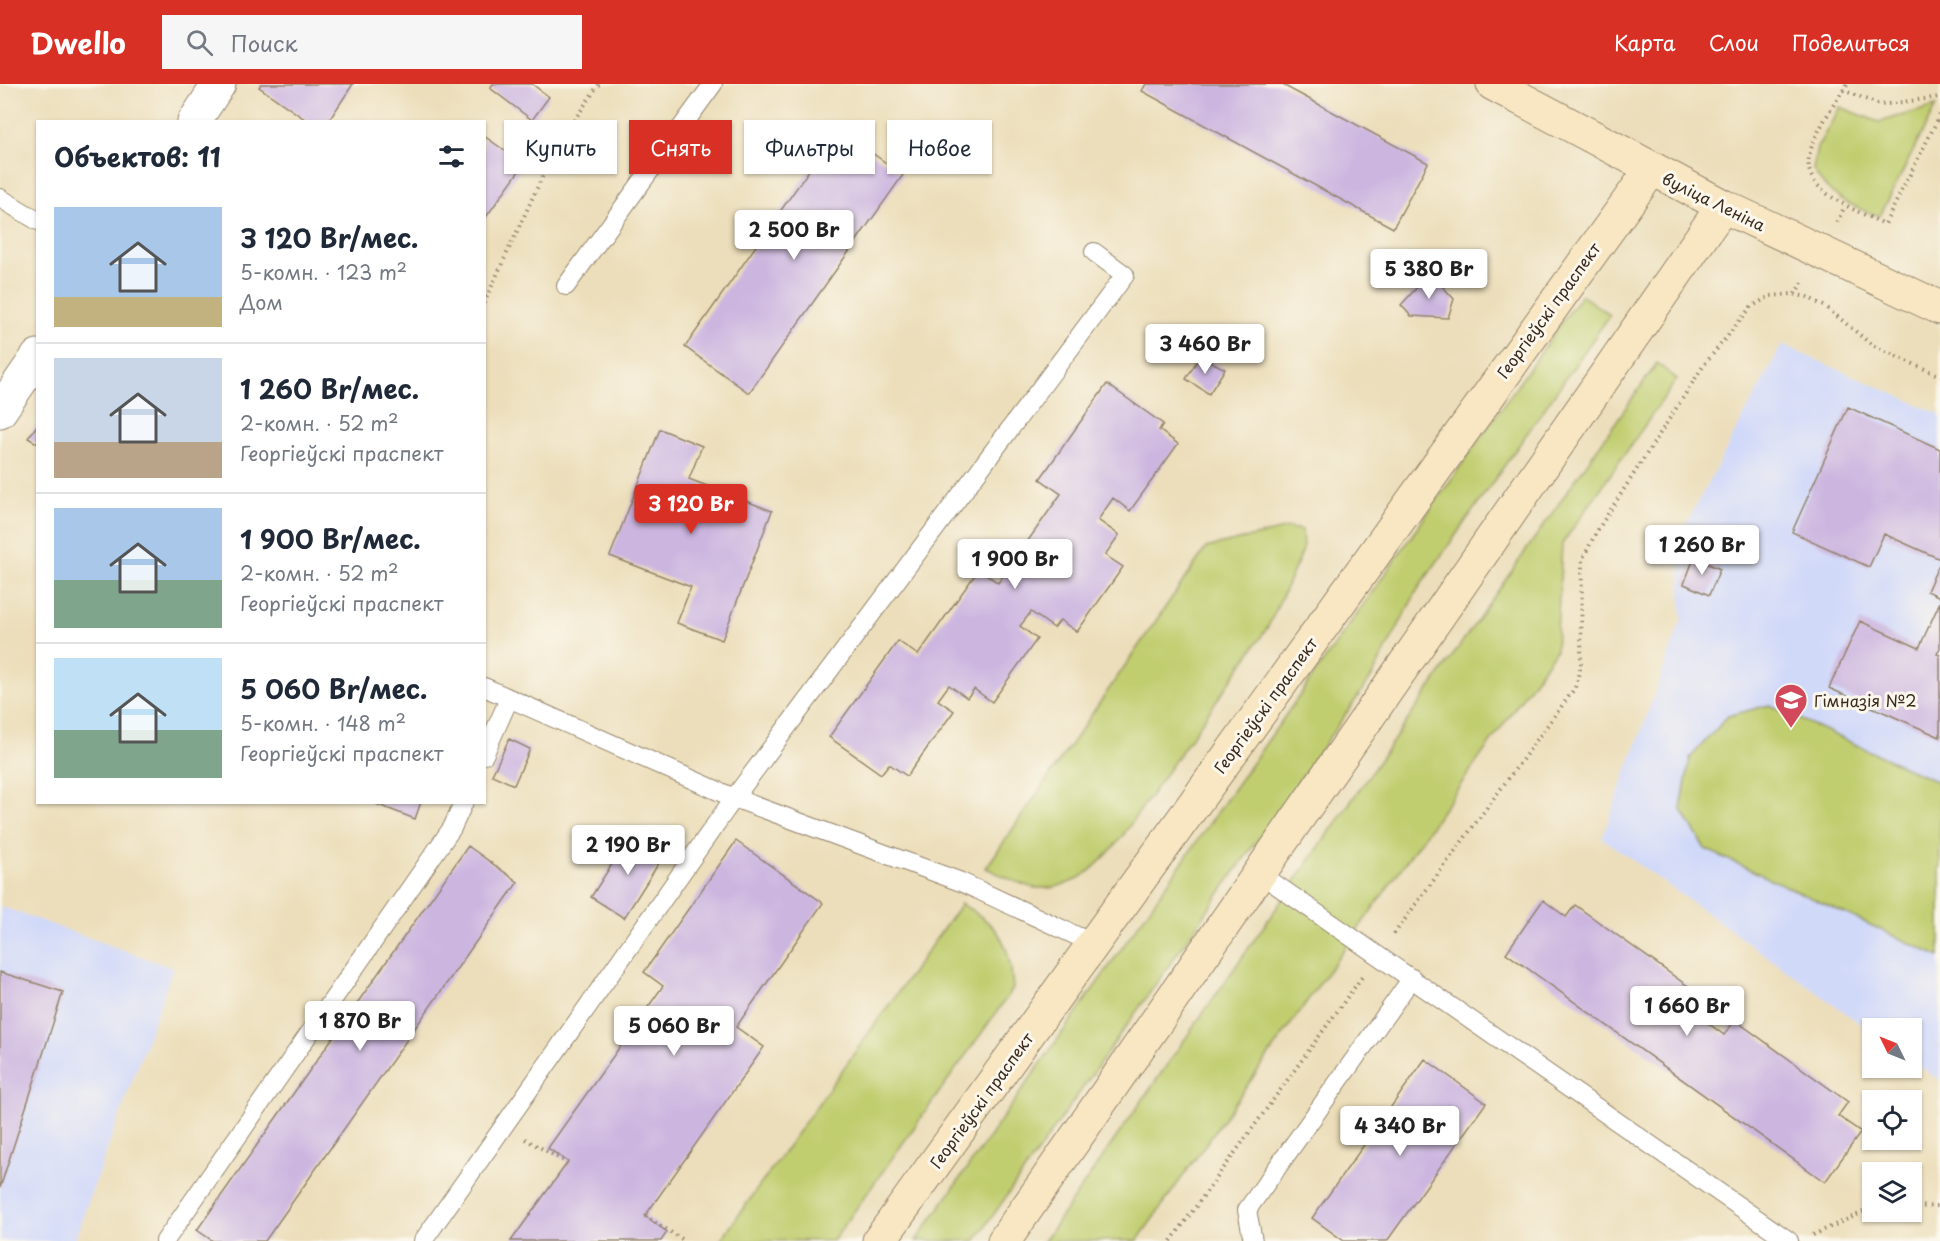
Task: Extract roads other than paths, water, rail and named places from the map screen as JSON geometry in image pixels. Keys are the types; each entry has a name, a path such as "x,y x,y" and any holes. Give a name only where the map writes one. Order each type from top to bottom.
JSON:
{"main road":[{"name":"вуліца Леніна","path":"1493,84 1651,170 1940,308"},
{"name":"Георгіеўскі праспект","path":"879,1241 1651,170"},
{"path":"1004,1241 1723,206"}],"street":[{"path":"195,120 219,84"},
{"path":"0,411 36,359"}],"lane":[{"path":"566,286 713,84"},
{"path":"0,198 36,220"},
{"path":"423,1241 734,798 1125,275 1094,252"},
{"path":"486,688 734,798 962,882 1094,944"},
{"path":"486,751 509,699"},
{"path":"165,1241 452,828 463,804"},
{"path":"1259,873 1789,1241"},
{"path":"1252,1241 1247,1210 1412,978"}],"place":[{"name":"Гімназія №2","path":"1791,729"}]}
